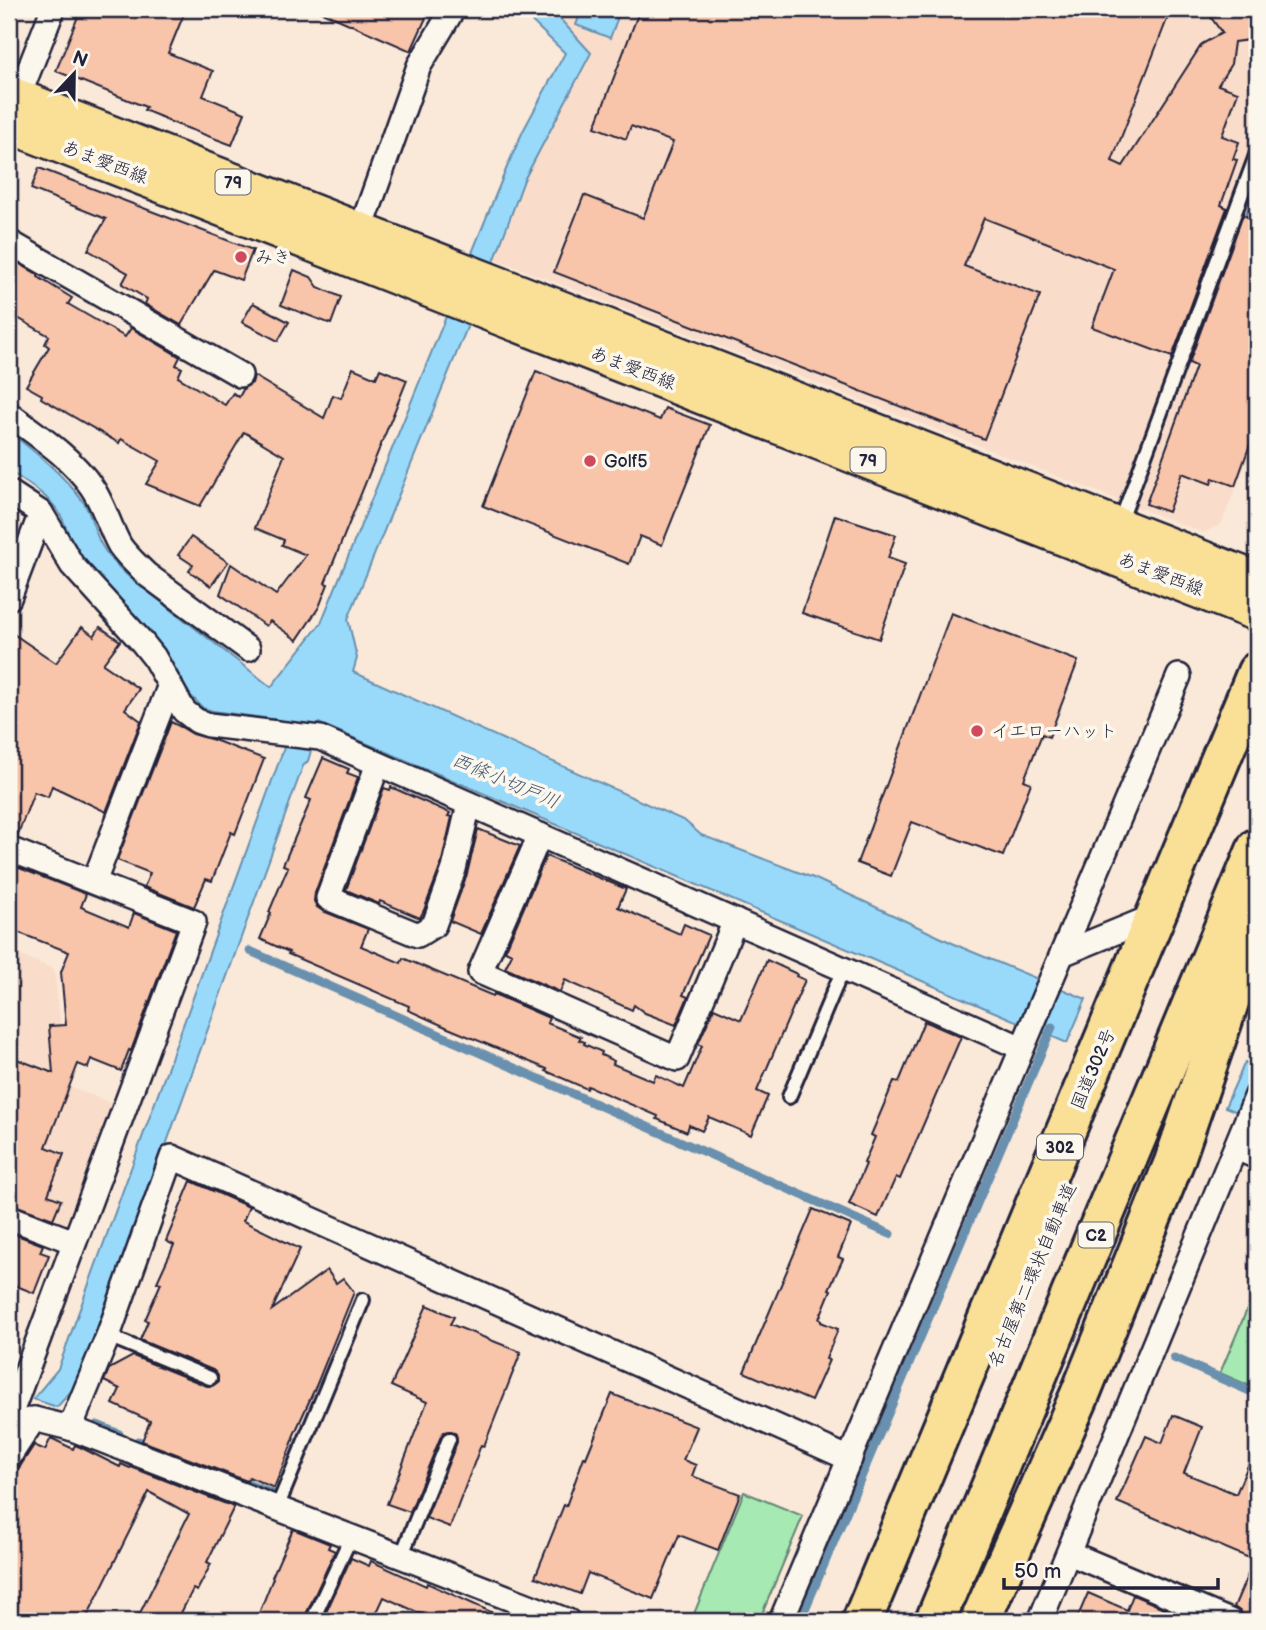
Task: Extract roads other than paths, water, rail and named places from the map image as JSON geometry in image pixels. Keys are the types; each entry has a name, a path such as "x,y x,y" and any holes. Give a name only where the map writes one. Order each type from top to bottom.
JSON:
{"highway":[{"name":"国道302号","path":"862,1621 1257,672"},
{"name":"名古屋第二環状自動車道","path":"887,1621 1257,736"},
{"name":"C2","path":"935,1621 1257,848"},
{"path":"958,1621 1257,910"},
{"path":"980,1621 1079,1397 1174,1162 1257,921"},
{"path":"843,1621 949,1376 1015,1254"}],"main road":[{"name":"あま愛西線","path":"12,106 360,232 469,289 1119,526 1257,581"},
{"name":"あま愛西線","path":"12,106 469,289 1257,612"}],"street":[{"path":"12,106 53,9"},
{"path":"360,232 419,66 453,9"},
{"path":"9,242 240,375"},
{"path":"9,414 73,464 100,501 121,548 146,574 248,649"},
{"path":"9,492 41,513 72,565 142,642 154,657 184,712 197,721 209,725 320,738 843,969 1025,1041"},
{"path":"9,598 41,513"},
{"path":"781,1621 1179,676"},
{"path":"94,883 170,685"},
{"path":"378,764 328,898 418,935 434,925 454,869 469,804"},
{"path":"540,835 480,972 492,978 677,1059 735,921"},
{"path":"9,849 194,922 9,1418"},
{"path":"1062,954 1157,915"},
{"path":"1040,1621 1257,1096"},
{"path":"1236,1148 1257,1157"},
{"path":"70,1428 108,1336 172,1157 850,1459"},
{"path":"9,1217 74,1242"},
{"path":"9,1457 34,1419"},
{"path":"9,1425 34,1419 70,1428 568,1621"},
{"path":"1069,1553 1230,1621"}],"lane":[{"path":"1119,526 1257,153"},
{"path":"789,1097 843,969"},
{"path":"277,1508 363,1300"},
{"path":"108,1336 210,1378"},
{"path":"401,1556 449,1439"},
{"path":"312,1621 351,1537"}],"water":[{"name":"西條小切戸川","path":"519,9 551,9 591,53 524,180 495,259 348,619 357,658 353,672 685,821 701,835 816,879 963,948 1086,999 1067,1043 319,723 308,761 303,766 81,1380 57,1407 33,1399 58,1369 285,745 278,720 203,708 188,693 161,645 77,557 56,508 42,494 9,471 9,432 49,464 76,492 87,508 104,549 129,577 271,687 321,623 507,167 565,53"},
{"path":"582,9 621,9 610,38 576,25"},
{"path":"1245,1062 1257,1066 1257,1120 1225,1107"}],"waterway":[{"path":"1245,227 1257,193"},
{"path":"250,951 890,1234"},
{"path":"800,1621 1052,1027"},
{"path":"1174,1358 1257,1394"},
{"path":"97,1425 119,1434"},
{"path":"138,1441 171,1454"},
{"path":"188,1461 273,1494"}],"place":[{"name":"みき","path":"241,257"},
{"name":"Golf5","path":"590,461"},
{"name":"イエローハット","path":"977,731"}]}
